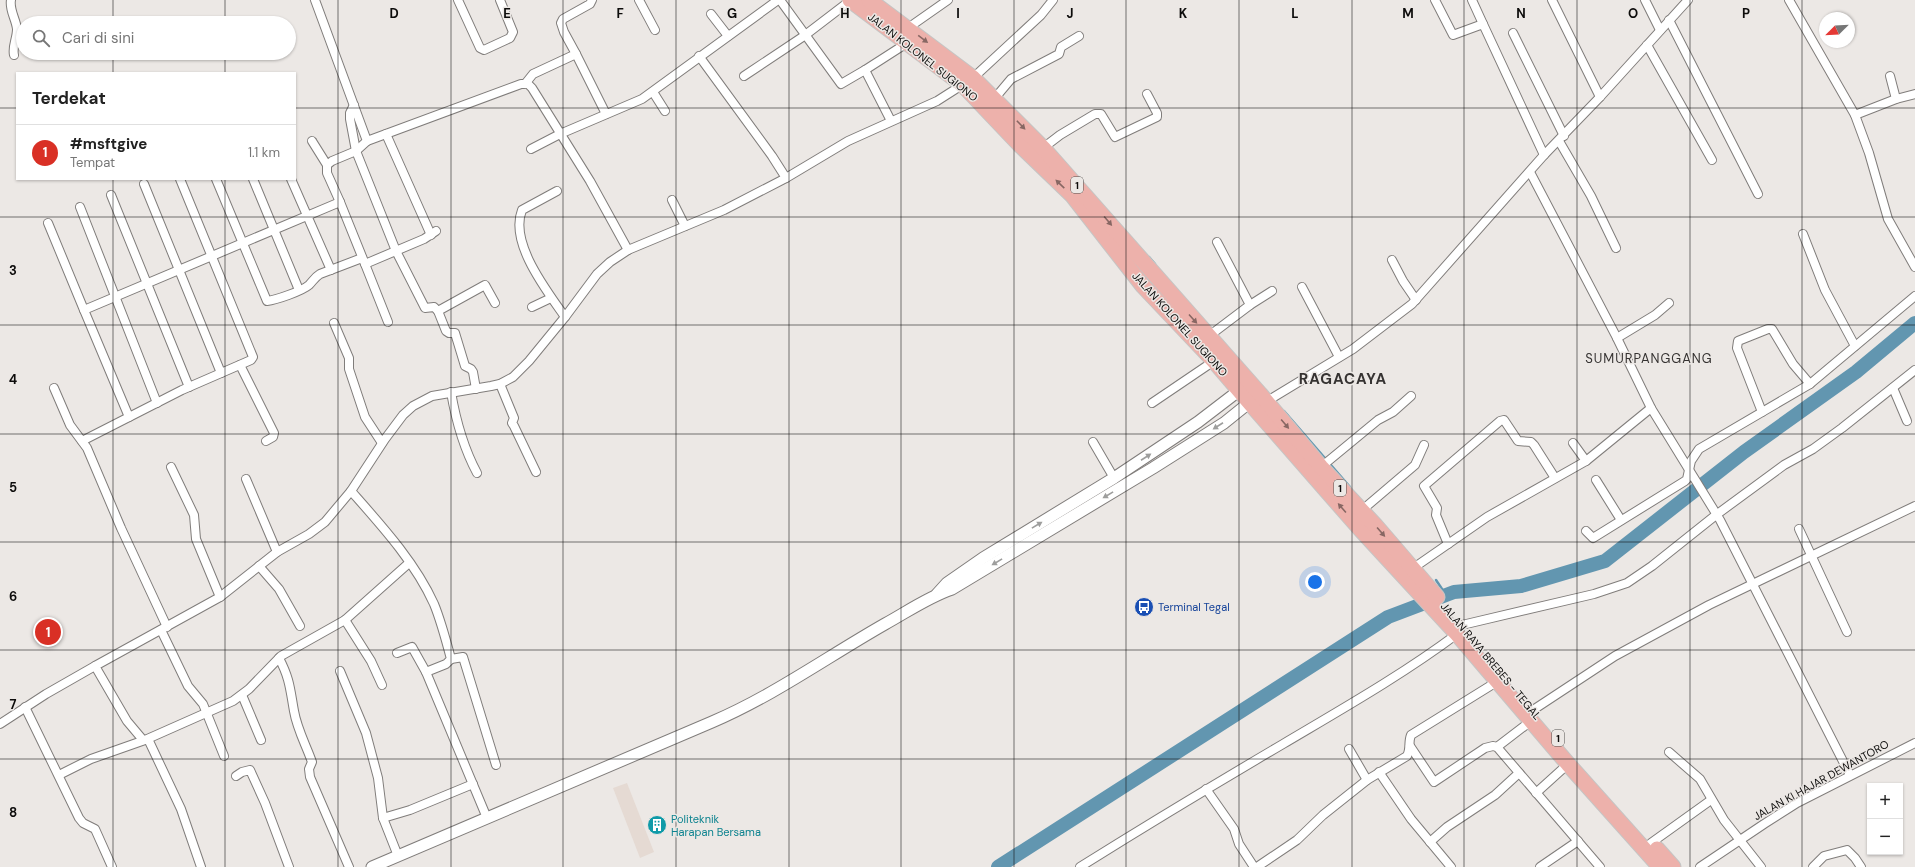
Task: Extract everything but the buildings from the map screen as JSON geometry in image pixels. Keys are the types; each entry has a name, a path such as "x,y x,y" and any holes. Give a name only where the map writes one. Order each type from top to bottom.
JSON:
{"highway":[{"name":"JALAN KOLONEL SUGIONO","path":"851,0 907,43 968,82 1072,195 1143,286 1214,360 1244,386"},
{"name":"1","path":"869,0 908,28 968,82 995,98 1043,148 1213,333 1244,386 1263,401 1323,466 1366,507 1414,576"},
{"name":"1","path":"1263,401 1414,576"},
{"name":"JALAN RAYA BREBES - TEGAL","path":"1414,576 1459,630 1498,682 1532,715 1568,764 1660,867"},
{"name":"JALAN RAYA BREBES - TEGAL","path":"1459,630 1532,715 1673,867"}],"main road":[{"path":"936,594 947,583 983,558 1114,478 1164,445 1244,386"},
{"path":"372,867 395,851 487,818 737,711 779,688 936,594 952,589 1263,401"},
{"path":"1164,445 1172,456"}],"street":[{"path":"11,0 10,5 16,25"},
{"path":"315,0 367,141"},
{"path":"458,0 482,50 510,38 513,35 513,29 500,0"},
{"path":"592,0 590,4 563,19 561,23 564,32 606,114"},
{"path":"640,0 655,30"},
{"path":"531,149 560,134 638,101 653,92 699,56 779,0 804,36 841,84 907,43"},
{"path":"744,76 804,36 851,0"},
{"path":"908,28 948,0"},
{"path":"0,724 25,707 95,666 220,597 277,552 309,534 325,522 351,491 382,443 403,415 413,406 432,396 500,384 513,377 565,317 596,274 610,262 628,250 724,210 786,178 848,141 937,101 968,82 1041,15 1053,0"},
{"path":"1435,0 1453,35 1483,24"},
{"path":"1472,0 1544,155"},
{"path":"1552,0 1600,97"},
{"path":"1645,0 1660,30"},
{"path":"1263,401 1339,358 1384,326 1416,300 1432,280 1451,261 1544,155 1600,97 1688,0"},
{"path":"1788,0 1855,115 1869,153 1888,219 1915,267"},
{"path":"711,14 728,36"},
{"path":"1669,20 1758,194"},
{"path":"14,55 13,49 16,33"},
{"path":"1513,33 1561,138 1616,248"},
{"path":"995,98 1011,80 1059,54 1061,47 1079,36"},
{"path":"1648,44 1712,160"},
{"path":"327,165 332,161 356,151 367,141 526,84 533,74 576,54"},
{"path":"699,56 772,156 786,178"},
{"path":"865,70 891,121"},
{"path":"1890,76 1896,99"},
{"path":"526,84 532,88 590,180 628,250"},
{"path":"653,92 665,111"},
{"path":"1043,148 1060,135 1096,114 1101,114 1115,137 1151,120 1158,115 1147,94"},
{"path":"1855,115 1896,99 1915,94"},
{"path":"354,105 350,113 350,119 356,151 396,251 424,308 434,307 438,311 446,331 449,333 455,333 464,366 471,369 473,372 476,389"},
{"path":"216,180 267,301 308,286 317,276 331,270 396,251 434,233 386,134"},
{"path":"312,141 327,165 327,173 388,322"},
{"path":"1530,172 1617,338 1651,408 1715,512 1850,775"},
{"path":"82,441 190,387 251,360 253,357 180,180"},
{"path":"253,180 299,290"},
{"path":"291,180 331,270"},
{"path":"144,184 221,373"},
{"path":"557,191 522,210 519,222 523,249 551,298 565,317"},
{"path":"111,195 190,387"},
{"path":"672,200 685,226"},
{"path":"84,310 340,202"},
{"path":"80,207 157,403"},
{"path":"48,223 128,417"},
{"path":"1803,234 1825,290 1855,346"},
{"path":"1218,242 1250,305"},
{"path":"1392,260 1416,300"},
{"path":"438,311 485,286 495,303"},
{"path":"1302,287 1339,358"},
{"path":"1213,333 1250,305 1272,291"},
{"path":"1586,531 1593,538 1687,479 1688,470 1699,449 1810,384 1915,296"},
{"path":"532,307 551,298"},
{"path":"1617,338 1655,315 1669,302"},
{"path":"334,323 350,358 349,369 365,417 382,443"},
{"path":"1762,412 1737,348 1738,341 1768,329 1772,329 1793,364 1810,384"},
{"path":"1152,403 1214,360"},
{"path":"240,365 274,433 273,437 266,441"},
{"path":"1080,867 1206,790 1377,689 1423,660 1459,630 1623,585 1652,566 1715,512 1784,465 1813,449 1915,370"},
{"path":"500,384 514,418 512,423 536,472"},
{"path":"54,388 70,425 87,448 188,686 203,704 224,756"},
{"path":"1893,388 1907,421"},
{"path":"451,392 459,433 468,456 477,473"},
{"path":"1323,466 1378,420 1393,412 1411,396"},
{"path":"1414,576 1448,544 1487,517 1586,461 1651,408"},
{"path":"1448,544 1436,515 1437,508 1424,486 1500,421 1502,420 1507,422 1518,441 1531,442 1534,445 1555,478"},
{"path":"1093,442 1114,478"},
{"path":"1574,443 1586,461"},
{"path":"1366,507 1415,465 1424,445"},
{"path":"171,467 194,515 196,539 220,597"},
{"path":"246,479 277,552"},
{"path":"1596,480 1621,520"},
{"path":"351,491 389,535 409,563 433,602 451,659"},
{"path":"1497,747 1532,715 1615,656 1751,583 1915,506"},
{"path":"1799,529 1810,556 1847,632"},
{"path":"59,775 91,760 146,740 242,695 279,658 346,620 409,563"},
{"path":"259,566 279,589 300,626"},
{"path":"346,620 371,661 382,685"},
{"path":"397,653 412,647 426,672 487,818"},
{"path":"426,672 446,664 451,659 463,657 496,765"},
{"path":"279,658 290,683 294,711 300,733 312,762 309,769 310,777 349,867"},
{"path":"95,666 127,721 146,740 181,809 201,867"},
{"path":"340,671 366,733 378,778 384,818 395,851"},
{"path":"1206,790 1234,829 1239,844 1255,867 1297,840 1323,815 1367,780 1407,756 1410,746 1409,739 1411,735 1498,682"},
{"path":"242,695 261,740"},
{"path":"25,707 79,818 95,830 112,867"},
{"name":"JALAN KI HAJAR DEWANTORO","path":"1700,867 1739,840 1797,804 1850,775 1914,744"},
{"path":"1410,746 1434,782 1485,748 1493,746 1497,747 1600,867"},
{"path":"1349,749 1367,780"},
{"path":"1669,752 1700,779 1711,800 1739,840 1761,867"},
{"path":"1536,793 1568,764"},
{"path":"236,776 242,772 250,770 265,803 289,867"},
{"path":"1379,772 1398,802 1451,867"},
{"path":"1430,842 1447,827 1495,795 1519,773"},
{"path":"384,818 417,808 473,784"},
{"path":"1651,843 1711,800"},
{"path":"1540,867 1578,841"},
{"path":"1813,867 1824,856 1847,850 1855,858 1860,867"}],"shaded area":[{"path":"627,783 654,852 640,858 613,788"}],"waterway":[{"path":"1149,257 1155,264"},
{"path":"998,867 1388,617 1454,592 1521,586 1605,561 1744,452 1856,372 1915,323"},
{"path":"1284,411 1350,487"},
{"path":"1436,580 1446,595"}],"place":[{"name":"Terminal Tegal","path":"1144,607"},
{"name":"#msftgive","path":"48,632"},
{"name":"Politeknik Harapan Bersama","path":"657,825"}],"district":[{"name":"SUMURPANGGANG","path":"1649,358"},
{"name":"RAGACAYA","path":"1343,379"}]}
